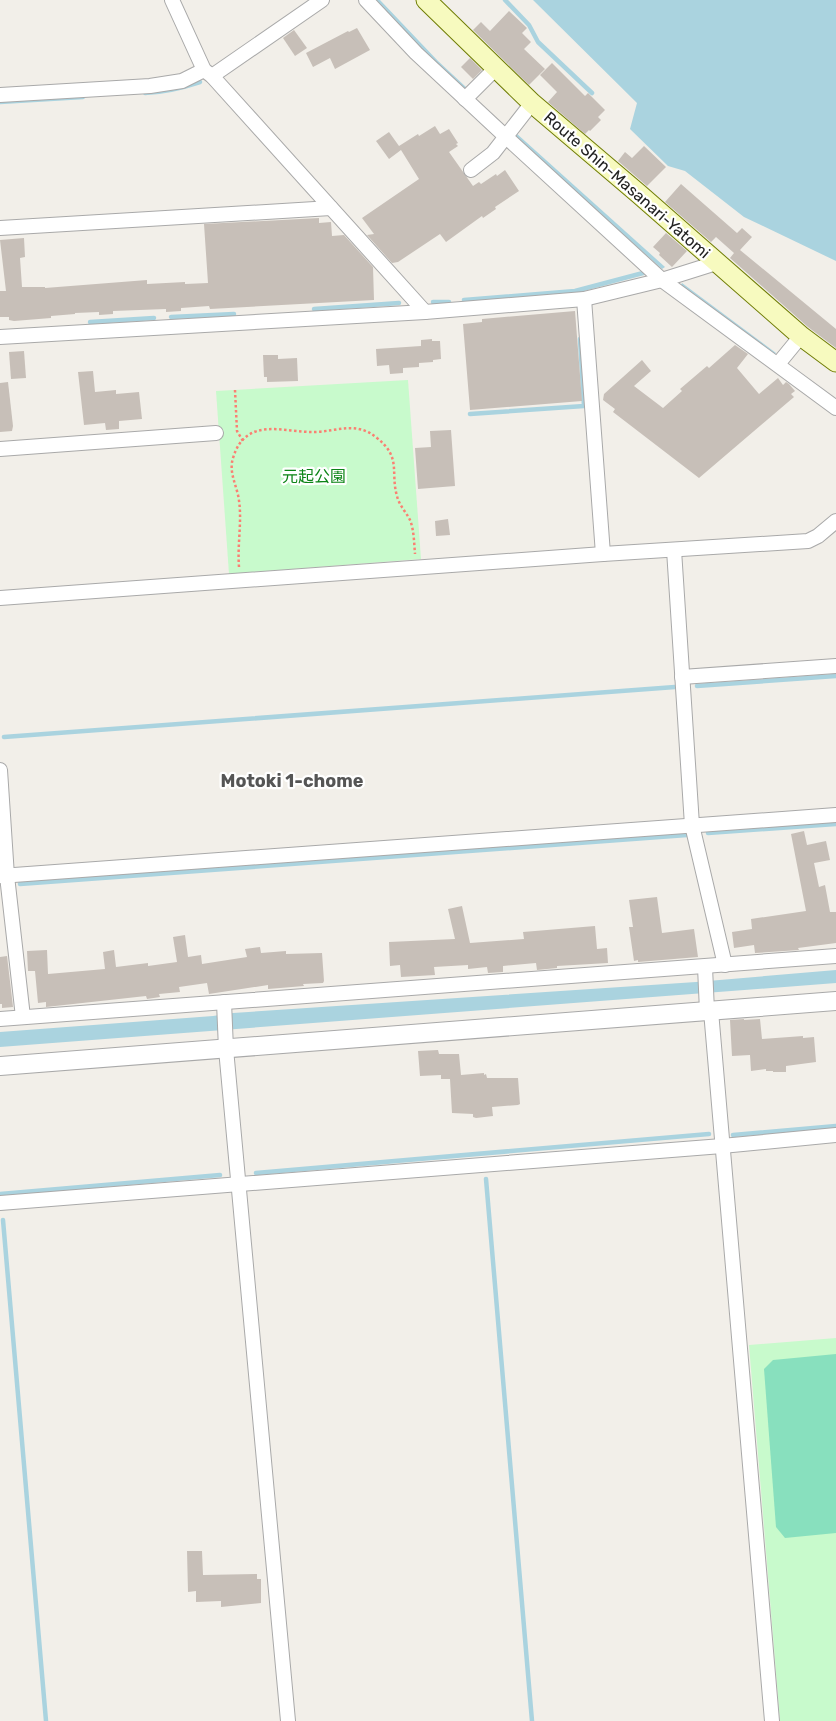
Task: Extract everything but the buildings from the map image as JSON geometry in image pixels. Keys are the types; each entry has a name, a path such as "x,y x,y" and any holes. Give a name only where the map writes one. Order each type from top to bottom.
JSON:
{"main road":[{"name":"Route Shin-Masanari-Yatomi","path":"426,0 532,103 801,336 836,362"}],"street":[{"path":"172,0 208,73 425,312"},
{"path":"0,94 150,86 182,81 208,73 322,0"},
{"path":"366,0 416,53 662,280 836,408"},
{"path":"465,99 496,68"},
{"path":"471,170 493,153 532,103"},
{"path":"0,228 332,208"},
{"path":"0,337 425,312 584,299 662,280 716,262"},
{"path":"584,299 604,554"},
{"path":"778,364 801,336"},
{"path":"0,449 216,434"},
{"path":"0,598 808,541 836,522"},
{"path":"674,550 692,825 725,965"},
{"path":"682,677 836,666"},
{"path":"0,770 4,876 23,1017"},
{"path":"4,876 836,815"},
{"path":"0,1019 224,1006 705,970 725,965 836,956"},
{"path":"705,970 772,1721"},
{"path":"0,1066 226,1044 708,1008 836,1001"},
{"path":"224,1006 238,1184 288,1721"},
{"path":"0,1203 722,1146 836,1135"}],"path":[{"path":"235,390 237,430 243,440"},
{"path":"240,580 237,549 240,521 238,496 232,467 234,457 243,440 250,434 262,430 285,429 315,432 350,427 367,431 377,437 392,455 398,499 410,520 413,532 416,568"}],"green space":[{"name":"元起公園","path":"408,380 421,559 229,574 216,391"},
{"path":"836,1338 836,1721 780,1721 749,1345"},
{"path":"836,1354 836,1533 785,1538 776,1527 764,1369 773,1360"}],"water":[{"path":"373,0 380,0 438,61 467,88 465,91 411,40"},
{"path":"533,0 836,0 836,261 744,217 685,171 668,166 630,129 637,103"},
{"path":"516,133 665,267 662,269 513,136"},
{"path":"682,283 776,353 773,357 680,287"},
{"path":"836,970 836,983 0,1047 0,1032 233,1013 696,982"}],"waterway":[{"path":"505,0 529,25 538,42 592,93"},
{"path":"145,93 159,92 200,82"},
{"path":"0,102 83,97"},
{"path":"464,300 575,291 643,273"},
{"path":"433,302 449,302"},
{"path":"314,309 399,303"},
{"path":"171,317 234,314"},
{"path":"90,322 154,318"},
{"path":"470,414 584,406 580,339"},
{"path":"697,686 836,676"},
{"path":"4,737 675,687"},
{"path":"708,833 836,824"},
{"path":"20,884 687,835"},
{"path":"733,1135 836,1126"},
{"path":"256,1173 709,1134"},
{"path":"0,1194 220,1175"},
{"path":"486,1179 532,1721"},
{"path":"3,1220 46,1721"}],"district":[{"name":"Motoki 1-chome","path":"292,781"}]}
